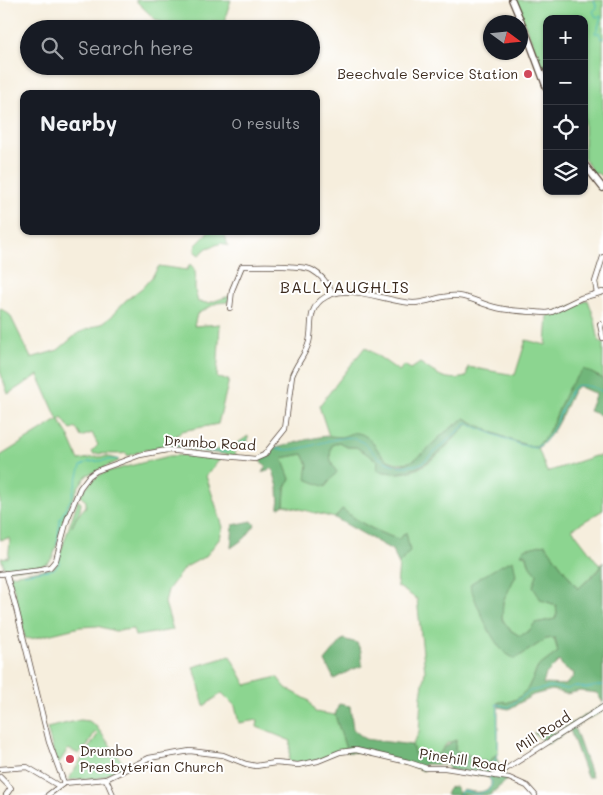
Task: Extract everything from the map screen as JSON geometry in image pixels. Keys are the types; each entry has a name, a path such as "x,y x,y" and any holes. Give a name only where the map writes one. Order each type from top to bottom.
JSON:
{"main road":[{"path":"512,0 543,78"},
{"path":"588,169 603,188"}],"street":[{"path":"230,308 232,290 242,266 287,266 312,269 328,284 332,293 351,292 414,303 448,296 458,296 502,309 546,313 600,293 595,282 603,257"},
{"name":"Drumbo Road","path":"61,784 16,608 3,574 42,569 53,564 56,560 71,508 80,488 89,476 96,471 140,455 167,450 255,459 264,455 285,429 292,376 294,368 309,343 312,312 320,301 332,293"},
{"path":"600,324 603,338"},
{"name":"Mill Road","path":"491,775 603,707"},
{"name":"Pinehill Road","path":"61,784 106,779 149,758 190,751 223,756 256,766 275,763 298,765 318,761 340,752 356,750 426,768 445,768 491,775 521,783 535,795"},
{"path":"0,770 22,767 30,768 61,784 48,795"},
{"path":"0,778 10,788 6,795"},
{"path":"106,779 113,795"}],"green space":[{"path":"135,0 231,0 226,20 156,20"},
{"path":"515,0 603,0 603,177 597,173 594,174 588,164 588,15 543,15 543,69 528,32 528,15 521,15"},
{"path":"205,235 225,235 228,246 222,243 207,248 199,255 195,252 196,245"},
{"path":"190,264 195,272 195,290 198,302 209,303 229,296 228,302 217,303 197,314 194,326 220,324 217,378 229,380 218,424 182,431 176,435 175,444 190,448 218,450 228,448 248,436 248,441 234,450 236,456 176,447 144,450 128,456 126,453 93,454 92,451 98,445 92,433 81,437 76,428 71,430 62,418 59,420 79,460 94,457 110,457 119,461 87,475 79,486 66,513 53,557 48,563 37,567 5,570 1,558 9,557 10,543 9,538 0,540 0,456 58,420 38,375 8,394 0,371 0,308 10,315 31,358 58,350 78,333 101,324 111,317 125,301 142,288 159,266 187,270"},
{"path":"588,300 595,320 599,342 603,342 603,379 584,369 569,388 552,426 537,446 511,440 465,418 411,462 397,463 388,460 381,455 374,444 350,435 341,437 329,436 319,406 365,347 399,371 404,365 411,369 420,363 446,378 466,377 468,367 515,375 526,340 546,345 548,315 553,315"},
{"path":"584,369 603,379 603,416 589,411 596,394 578,386 573,391 550,436 538,448 529,447 468,424 439,453 428,461 417,468 405,472 392,473 377,470 378,461 356,447 347,447 339,442 332,445 331,453 333,466 337,472 325,487 306,479 308,464 303,454 282,458 290,479 285,489 284,505 279,508 278,487 273,470 271,468 263,473 266,467 260,460 266,455 270,457 272,449 314,438 342,437 351,433 366,436 383,456 391,462 407,463 423,453 443,434 465,418 511,440 537,446 552,426 569,387"},
{"path":"468,424 529,447 538,448 547,472 595,456 603,456 603,510 572,529 601,567 578,589 545,544 522,554 525,554 530,566 537,574 541,600 556,605 557,613 555,619 535,623 529,631 520,636 510,630 502,616 502,608 507,592 516,575 473,582 515,659 546,639 554,638 558,652 538,667 528,688 517,699 496,704 498,708 498,755 495,755 489,763 455,750 456,740 447,743 439,754 434,756 415,756 412,745 419,733 421,696 425,671 417,599 397,586 399,564 409,551 405,533 399,539 376,531 342,509 335,518 284,505 285,489 290,479 281,458 303,454 308,464 331,464 329,454 332,445 339,442 347,447 356,447 379,461 384,472 404,473 419,468 434,458"},
{"path":"169,456 222,457 206,476 223,527 220,538 206,556 184,568 168,590 165,603 173,630 135,636 133,629 115,631 97,626 80,627 31,639 25,638 14,589 9,577 10,575 53,568 57,563 78,500 81,506 72,527 76,518 86,506 86,501 80,496 88,485 106,472"},
{"path":"342,509 369,527 391,537 399,539 406,532 410,551 399,564 392,550 335,518"},
{"path":"252,521 255,525 245,538 231,548 233,525"},
{"path":"545,544 578,589 601,568 600,565 603,562 603,703 597,693 580,691 566,694 552,690 533,695 509,709 499,707 498,703 504,701 506,703 517,699 528,688 538,667 558,652 555,638 546,639 515,659 505,653 489,631 470,586 473,582 513,560 516,575 503,602 502,619 510,630 520,636 529,631 535,623 555,619 557,613 556,605 541,600 533,587 537,574 530,566 526,554 521,554 524,549","holes":["559,661 565,669 574,673 573,677 565,685 543,684 546,674"]},
{"path":"343,639 357,643 361,651 362,666 334,679 325,661"},
{"path":"230,656 246,685 277,677 286,688 308,700 315,712 335,715 346,749 315,761 289,762 291,741 257,727 258,720 239,723 235,706 222,693 204,706 193,667"},
{"path":"339,704 350,706 353,729 365,739 412,745 415,756 436,755 449,743 456,740 455,750 489,763 495,755 507,780 490,795 446,795 449,788 455,786 459,793 463,790 482,792 491,786 491,781 487,776 449,770 448,765 424,764 424,771 376,756 347,752 335,715"},
{"path":"603,705 603,711 574,727 592,777 587,777 570,730 548,744 533,733 557,732"},
{"path":"80,720 89,721 96,726 126,767 99,778 68,780 98,734 95,732 86,748 84,747 79,754 68,749 57,766 47,728"}],"waterway":[{"path":"594,0 597,8 593,11 596,17 601,16 595,32 596,34 599,32 601,39 603,38"},
{"path":"274,447 282,450 292,450 335,439 354,438 364,443 378,457 388,463 411,466 422,463 468,424 518,444 534,448 548,438 565,402 575,386 589,386 603,392"},
{"path":"170,446 199,451 226,452 248,439"},
{"path":"57,545 60,519 71,499 81,466 88,462 118,459"},
{"path":"24,574 54,569 59,564 60,554"},
{"path":"490,773 498,748 498,708 496,704 510,706 530,691 535,690 552,687 568,689 573,686 586,688 603,685"},
{"path":"460,795 461,791 478,794 489,790 492,783 489,776"}],"place":[{"name":"Beechvale Service Station","path":"528,74"},
{"name":"Drumbo Presbyterian Church","path":"70,759"}],"district":[{"name":"BALLYAUGHLIS","path":"345,287"}]}
